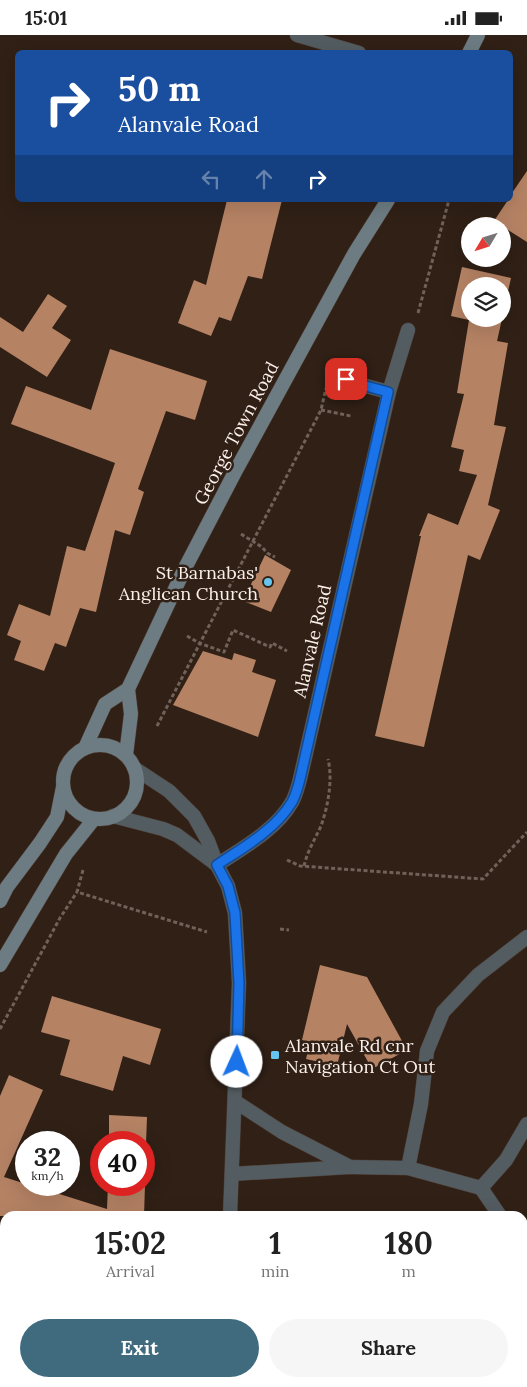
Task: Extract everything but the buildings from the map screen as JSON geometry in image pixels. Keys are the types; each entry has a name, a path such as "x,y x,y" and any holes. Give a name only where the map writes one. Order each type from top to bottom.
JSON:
{"main road":[{"path":"470,50 478,35"},
{"name":"George Town Road","path":"128,689 184,571 235,472 354,254 387,202"},
{"path":"85,748 105,704 128,689 131,713 126,755"},
{"path":"0,901 7,887 57,817 63,787 63,775 67,763 75,754 85,748 96,745 106,745 117,749 126,755 134,768 137,780 136,791 131,801 114,816 104,819 94,819 83,815 73,808 66,798 63,787"},
{"path":"0,965 66,854 94,819"}],"street":[{"path":"297,35 349,50"},
{"name":"Alanvale Road","path":"217,865 264,834 293,801 300,779 388,392 408,330"},
{"path":"346,379 388,392"},
{"path":"134,768 170,791 194,816 208,841 217,865 228,886 235,913 239,983 236,1102 230,1211"},
{"path":"114,816 163,829 177,835 217,865"},
{"path":"408,1168 421,1104 428,1051 443,1012 478,975 527,937"},
{"path":"236,1102 282,1132 350,1167"},
{"path":"481,1188 506,1160 527,1124"},
{"path":"232,1174 350,1167 408,1168 481,1188 497,1211"}],"path":[{"path":"417,317 448,202"},
{"path":"157,726 321,410 327,385"},
{"path":"321,410 351,416"},
{"path":"241,534 275,557"},
{"path":"186,636 199,643 224,651 233,630 270,647 272,643 287,651"},
{"path":"304,866 326,810 330,768 326,753"},
{"path":"287,861 304,866 483,879 527,832"},
{"path":"0,1029 77,892 86,862"},
{"path":"77,892 207,932"},
{"path":"61,907 66,909"},
{"path":"280,929 289,930"}],"place":[{"name":"St Barnabas' Anglican Church","path":"268,582"},
{"name":"Alanvale Rd cnr Navigation Ct Out","path":"275,1055"}],"route":[{"path":"237,1062 239,983 235,913 228,886 217,865 264,834 279,819 293,801 300,779 388,392 346,379"}]}
